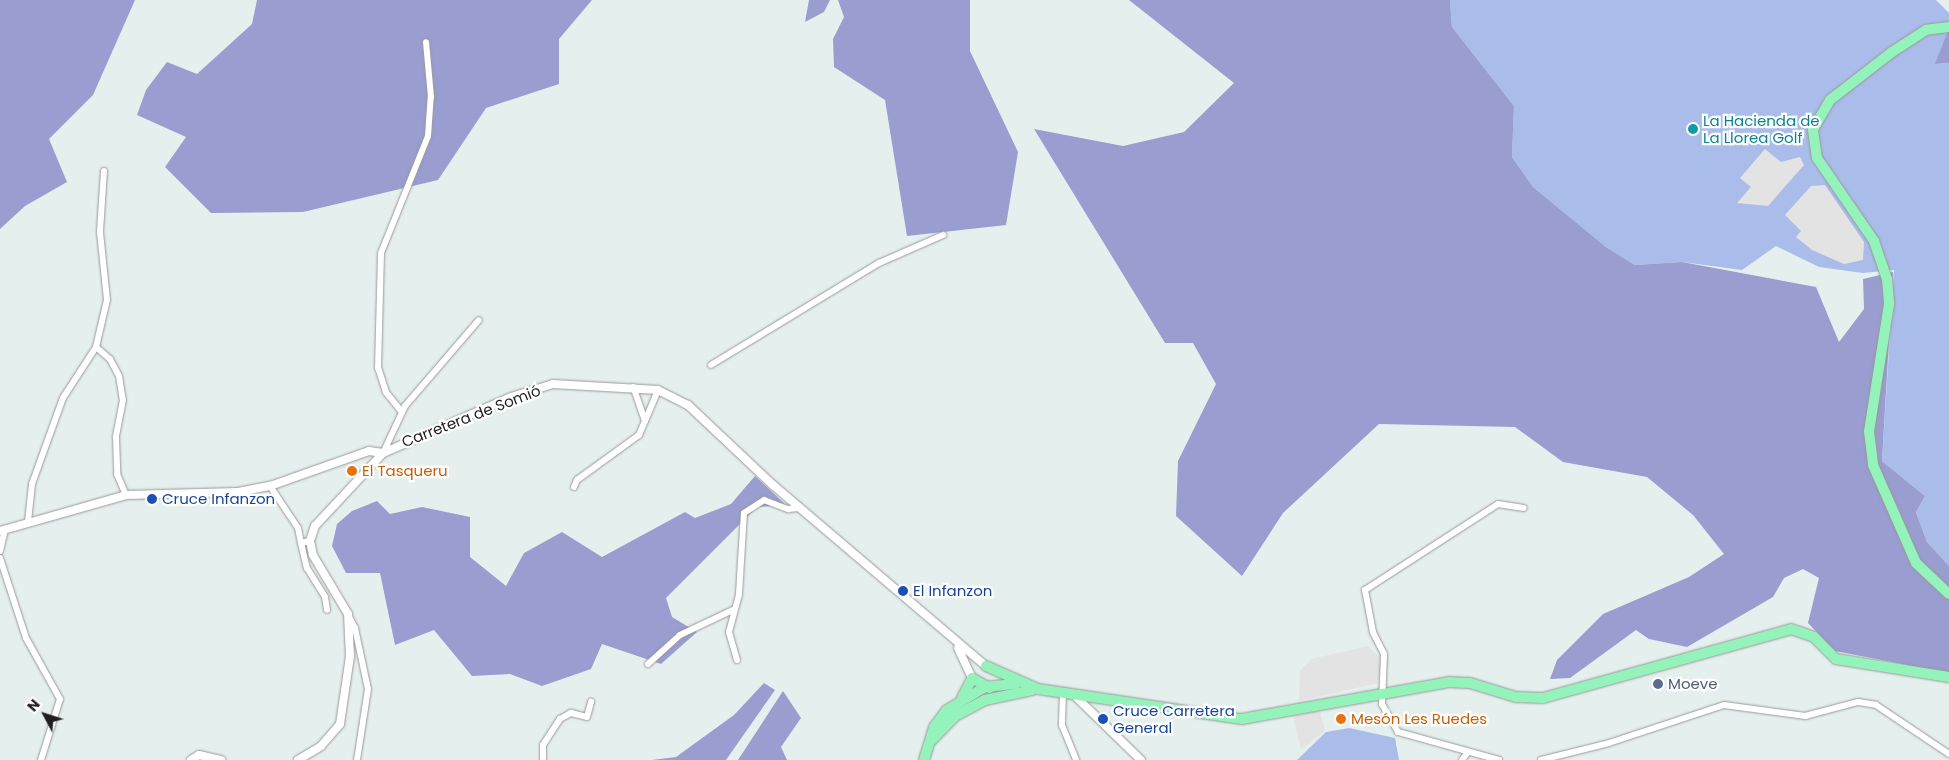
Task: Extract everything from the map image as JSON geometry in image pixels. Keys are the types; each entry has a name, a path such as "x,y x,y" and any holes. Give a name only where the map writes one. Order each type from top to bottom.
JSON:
{"highway":[{"path":"1949,27 1926,30 1892,52 1830,100 1813,130 1817,158 1874,241 1888,279 1889,304 1869,431 1873,465 1916,563 1949,594"},
{"path":"930,742 985,687 986,666 1020,684 1038,689 1075,696 1242,719 1460,681 1516,697 1543,698 1791,629 1814,637 1836,659 1949,678"},
{"path":"962,698 972,678 985,687 1004,694"},
{"path":"924,760 939,719 962,698 985,687 1020,684"},
{"path":"955,716 1004,694 1038,689"}],"street":[{"path":"402,412 386,392 378,368 381,253 428,136 431,98 426,42"},
{"path":"28,522 32,484 63,398 96,347 107,300 100,232 104,172"},
{"path":"711,364 880,263 943,235"},
{"path":"0,551 2,530 126,495 238,492 270,486 369,451 383,453 402,412 479,320"},
{"path":"96,347 110,359 119,376 123,400 116,437 117,474 126,495"},
{"name":"Carretera de Somió","path":"305,542 320,519 383,453 511,397 553,384 633,387 658,390 688,405 799,508 956,644 986,666"},
{"path":"633,387 645,421"},
{"path":"574,487 577,480 636,441 658,390"},
{"path":"270,486 298,528 355,628 368,689 358,760"},
{"path":"737,660 730,644 733,610 739,594 744,513 764,500 788,509 799,508"},
{"path":"1499,760 1467,753 1458,746 1398,732 1382,704 1382,695 1387,675 1384,654 1373,632 1365,590 1498,504 1524,508"},
{"path":"305,542 307,568 325,597 327,610"},
{"path":"0,558 26,638 60,699 41,760"},
{"path":"648,664 680,635 733,610"},
{"path":"298,760 321,746 340,724 350,656 348,614"},
{"path":"956,644 972,678"},
{"path":"1063,694 1062,725 1076,760"},
{"path":"1075,696 1141,760"},
{"path":"543,760 543,745 560,719 571,712 587,717 591,702"},
{"path":"1541,760 1609,744 1724,705 1805,716 1858,702 1876,705 1949,754"},
{"path":"1462,760 1467,753"},
{"path":"191,760 199,755 221,760"}],"shaded area":[{"path":"0,0 135,0 93,95 49,139 67,182 25,206 0,229"},
{"path":"257,0 592,0 559,39 559,84 486,108 438,180 303,212 211,213 165,167 186,137 137,115 146,90 167,62 197,74 252,24"},
{"path":"809,0 830,0 824,12 805,22"},
{"path":"838,0 970,0 970,51 1018,152 1006,225 907,236 885,100 834,67 833,39 844,17"},
{"path":"1129,0 1450,0 1452,27 1514,106 1512,157 1533,187 1606,247 1635,265 1682,262 1816,287 1839,342 1864,309 1863,279 1893,272 1882,461 1925,496 1916,512 1927,542 1949,566 1949,673 1835,651 1808,623 1819,578 1803,569 1784,578 1773,597 1687,647 1649,639 1636,630 1570,678 1550,679 1557,660 1603,614 1689,577 1724,554 1693,515 1647,477 1563,462 1515,427 1379,424 1283,513 1242,576 1176,516 1178,461 1216,384 1193,343 1165,343 1034,129 1123,146 1184,132 1234,83"},
{"path":"1450,0 1936,0 1949,13 1949,28 1936,64 1949,63 1949,566 1927,542 1916,512 1925,496 1882,461 1894,270 1863,273 1819,267 1776,246 1742,270 1682,262 1635,265 1606,247 1533,187 1512,157 1514,106 1452,27"},
{"path":"1949,28 1949,63 1935,64"},
{"path":"1765,149 1781,162 1800,157 1804,165 1768,206 1737,203 1751,187 1740,178"},
{"path":"1825,185 1864,242 1863,260 1844,264 1812,250 1796,237 1801,231 1785,215 1811,186"},
{"path":"755,476 786,505 757,507 666,598 672,617 697,632 661,664 602,644 591,669 542,686 510,674 472,676 434,630 395,645 380,573 346,573 332,546 337,524 352,511 377,501 390,514 422,507 470,517 470,557 506,586 524,553 562,532 602,557 685,512 695,518 731,504"},
{"path":"1368,646 1382,659 1378,683 1299,701 1300,671 1311,659"},
{"path":"764,683 775,690 726,760 652,760 676,757 734,715"},
{"path":"783,691 801,718 781,747 787,760 738,760"},
{"path":"1320,711 1325,731 1301,749 1293,716"},
{"path":"1349,728 1395,738 1399,760 1297,760 1326,732"}],"place":[{"name":"La Hacienda de La Llorea Golf","path":"1693,129"},
{"name":"El Tasqueru","path":"352,471"},
{"name":"Cruce Infanzon","path":"152,499"},
{"name":"El Infanzon","path":"903,591"},
{"name":"Moeve","path":"1658,684"},
{"name":"Cruce Carretera General","path":"1103,719"},
{"name":"Mesón Les Ruedes","path":"1341,719"}]}
